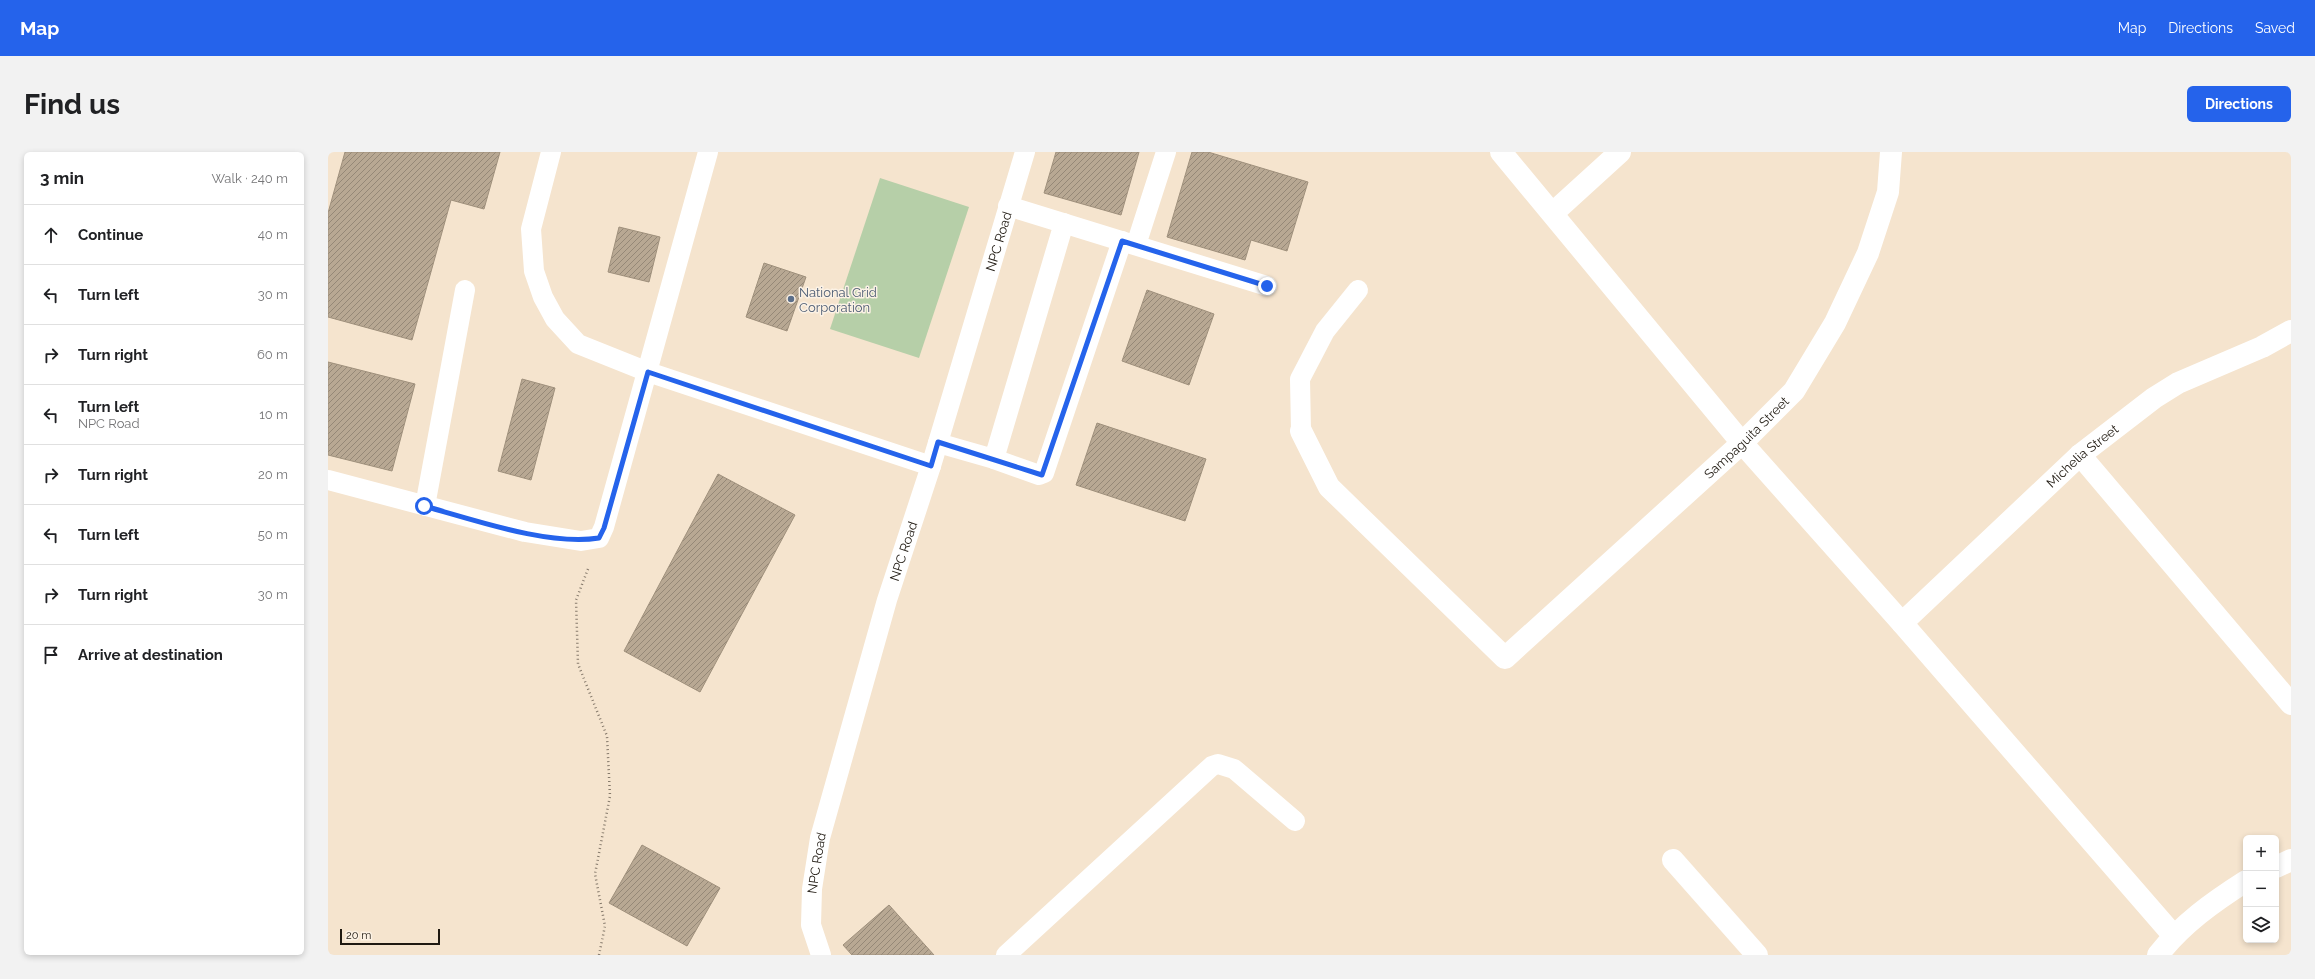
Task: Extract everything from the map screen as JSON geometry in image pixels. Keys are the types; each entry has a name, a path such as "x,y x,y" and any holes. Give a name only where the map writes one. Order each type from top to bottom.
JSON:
{"street":[{"path":"1502,152 1742,443 1902,623 2173,935"},
{"path":"1553,213 1620,152"},
{"name":"Sampaguita Street","path":"1301,431 1329,487 1505,658 1742,443 1794,391 1835,323 1868,253 1888,192 1891,152"},
{"name":"Michelia Street","path":"1902,623 2080,455 2154,398 2178,383 2262,347 2291,331"},
{"path":"2080,455 2291,704"},
{"path":"1673,860 1757,955"},
{"path":"2279,865 2291,860"},
{"path":"2158,955 2173,935 2214,901 2243,883"}],"lane":[{"path":"551,152 531,229 534,271 543,297 555,319 578,344 648,372 931,466"},
{"path":"328,480 525,532 581,541 599,538 604,528 708,152"},
{"name":"NPC Road","path":"821,955 811,924 812,889 820,838 887,600 931,466 1025,152"},
{"path":"938,442 994,459 1039,475 1044,472 1129,243 1166,152"},
{"path":"1008,206 1267,286"},
{"path":"994,459 1064,223"},
{"path":"424,506 465,290"},
{"path":"1301,431 1300,379 1325,332 1358,290"},
{"path":"1006,955 1212,766 1218,764 1234,768 1295,821"}],"path":[{"path":"599,538 576,600 578,664 607,736 610,796 595,874 605,926 599,955"}],"green space":[{"path":"880,178 969,207 919,358 830,329"}],"building":[{"path":"345,152 500,152 484,209 451,200 412,340 328,317 328,213"},
{"path":"1056,152 1139,152 1121,215 1044,193"},
{"path":"1192,152 1208,152 1308,182 1287,251 1251,240 1245,260 1167,237"},
{"path":"619,227 660,237 649,282 608,272"},
{"path":"764,263 806,277 787,331 746,317"},
{"path":"1147,290 1214,314 1189,385 1122,361"},
{"path":"328,362 415,384 392,471 328,455"},
{"path":"522,379 555,388 531,480 498,471"},
{"path":"1097,423 1206,459 1185,521 1076,485"},
{"path":"718,474 795,515 700,692 624,651"},
{"path":"642,845 720,888 687,946 609,903"},
{"path":"889,905 934,955 852,955 843,945"}],"place":[{"name":"National Grid Corporation","path":"791,299"}],"route":[{"path":"424,506 525,532 581,541 599,538 604,528 648,372 931,466 938,442 1042,475 1122,241 1267,286"}]}
